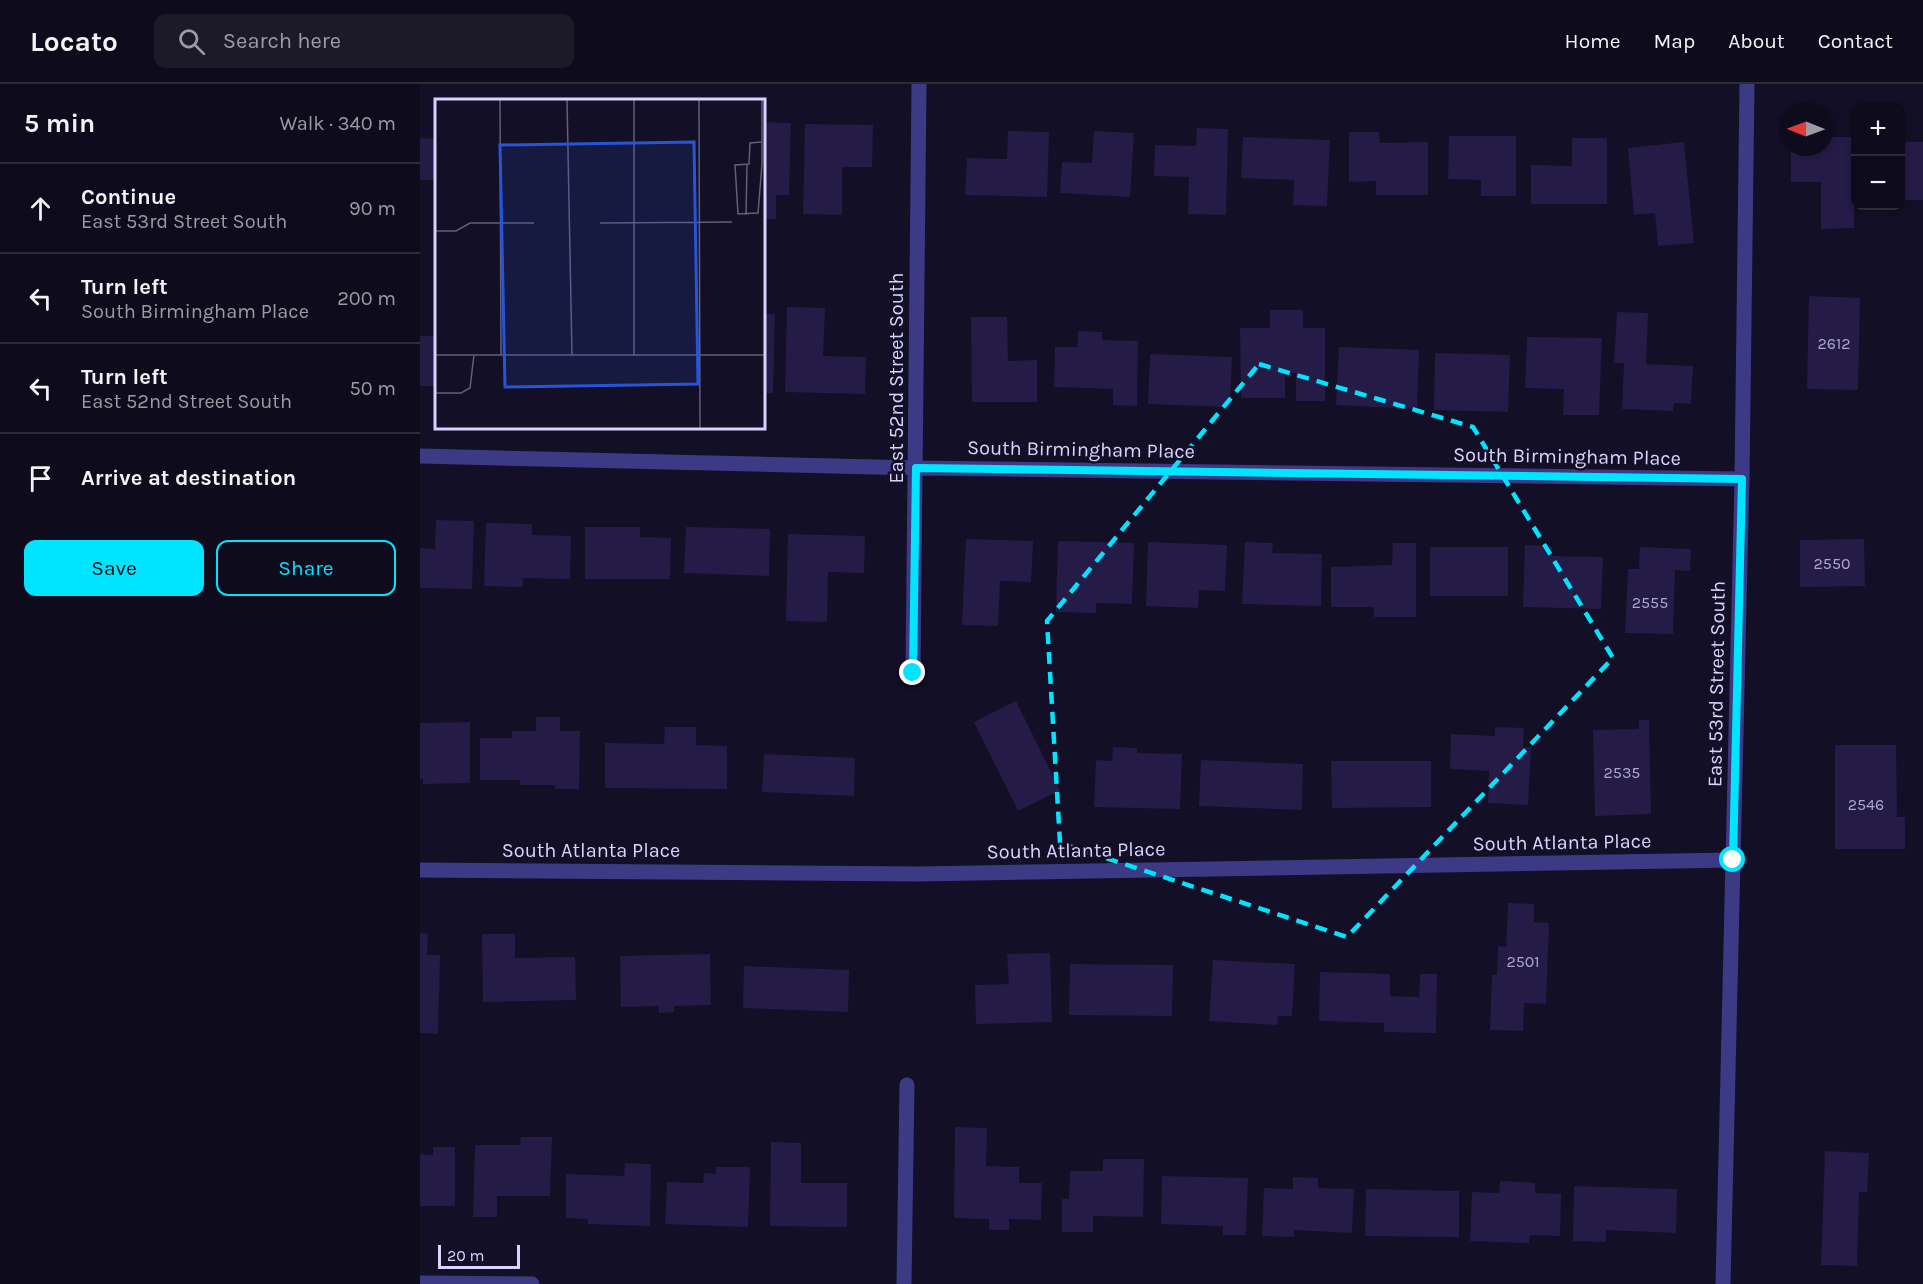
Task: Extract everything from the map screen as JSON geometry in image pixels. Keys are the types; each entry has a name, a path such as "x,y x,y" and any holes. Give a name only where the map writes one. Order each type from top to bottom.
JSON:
{"street":[{"name":"East 52nd Street South","path":"913,673 919,84"},
{"name":"East 53rd Street South","path":"1723,1284 1742,479 1747,84"},
{"name":"South Birmingham Place","path":"420,456 916,468 1742,479"},
{"name":"South Atlanta Place","path":"420,870 919,874 1733,860"},
{"path":"904,1284 907,1085"},
{"path":"420,1283 532,1284"}],"highlighted area":[{"path":"1259,364 1473,427 1613,658 1347,937 1060,843 1047,621"}],"building":[{"path":"765,122 791,123 789,195 776,195 776,219 765,219"},
{"path":"805,124 873,125 872,167 842,167 842,215 803,214"},
{"path":"1197,128 1228,129 1226,215 1188,214 1189,177 1154,176 1155,145 1196,146"},
{"path":"1008,131 1049,132 1047,197 965,195 967,158 1007,159"},
{"path":"1094,131 1134,133 1130,197 1060,193 1062,162 1092,163"},
{"path":"1349,132 1379,132 1380,143 1428,142 1428,195 1376,195 1376,181 1349,182"},
{"path":"1449,136 1516,136 1516,196 1481,196 1481,180 1448,179"},
{"path":"1243,137 1330,140 1327,206 1293,205 1294,180 1241,178"},
{"path":"1833,137 1851,137 1851,210 1854,210 1854,228 1821,229 1821,182 1791,182 1791,156 1833,156"},
{"path":"420,138 435,139 435,180 420,180"},
{"path":"1572,138 1607,138 1607,204 1531,204 1531,165 1572,166"},
{"path":"1684,142 1694,243 1658,246 1655,213 1634,215 1628,148"},
{"path":"1905,142 1923,142 1923,200 1905,200"},
{"path":"1809,296 1860,298 1858,390 1807,389"},
{"path":"787,307 825,308 823,356 866,357 865,394 785,392"},
{"path":"1270,310 1303,310 1303,328 1325,328 1325,401 1296,401 1296,373 1285,373 1285,398 1241,398 1240,328 1270,328"},
{"path":"1617,312 1648,313 1646,364 1693,366 1691,404 1674,403 1673,411 1622,409 1624,363 1614,363"},
{"path":"765,314 775,314 773,393 765,393"},
{"path":"971,317 1007,317 1008,361 1037,360 1037,402 972,402"},
{"path":"1078,331 1102,332 1102,340 1138,341 1137,406 1113,405 1113,389 1054,387 1055,347 1078,347"},
{"path":"420,336 435,336 435,386 420,386"},
{"path":"1527,337 1602,338 1599,415 1563,415 1564,389 1525,388"},
{"path":"1339,347 1419,350 1417,409 1336,405"},
{"path":"1435,353 1510,355 1508,412 1434,410"},
{"path":"1150,354 1232,357 1230,407 1148,404"},
{"path":"436,520 474,521 472,589 420,588 420,548 435,549"},
{"path":"486,523 532,524 532,535 571,536 570,579 523,578 522,587 484,586"},
{"path":"585,527 640,527 640,537 671,538 670,579 585,579"},
{"path":"686,527 770,529 769,576 684,573"},
{"path":"788,534 865,536 864,573 828,572 827,622 786,621"},
{"path":"966,539 1033,541 1031,582 1000,581 998,626 962,625"},
{"path":"1864,539 1865,586 1800,587 1800,540"},
{"path":"1058,541 1134,543 1132,604 1096,603 1096,613 1056,612"},
{"path":"1148,542 1227,545 1225,591 1199,590 1198,608 1146,606"},
{"path":"1245,542 1273,543 1272,553 1322,554 1321,606 1242,604"},
{"path":"1393,543 1416,543 1416,617 1374,617 1374,607 1331,607 1331,567 1392,565"},
{"path":"1525,545 1552,546 1551,556 1603,557 1601,609 1523,607"},
{"path":"1430,547 1508,547 1508,596 1430,596"},
{"path":"1640,547 1691,549 1690,571 1675,570 1673,634 1625,633 1628,569 1639,569"},
{"path":"1016,701 1060,790 1018,811 974,722"},
{"path":"536,717 560,717 560,731 580,731 579,789 555,789 555,785 520,785 520,780 480,780 480,738 512,738 512,731 536,731"},
{"path":"1639,720 1649,720 1651,814 1595,816 1593,730 1639,729"},
{"path":"470,722 470,783 423,784 423,779 420,779 420,723"},
{"path":"665,727 696,727 696,745 727,746 727,789 605,788 605,743 664,744"},
{"path":"1495,727 1524,728 1523,747 1531,747 1528,805 1488,803 1489,771 1450,769 1451,734 1495,736"},
{"path":"1835,745 1896,745 1897,817 1905,817 1905,849 1835,849"},
{"path":"1113,747 1137,748 1137,753 1182,754 1180,809 1094,807 1096,760 1112,761"},
{"path":"764,754 855,758 854,796 762,792"},
{"path":"1201,760 1303,764 1302,810 1199,806"},
{"path":"1331,761 1431,761 1431,807 1332,808"},
{"path":"1508,903 1534,904 1534,922 1549,923 1546,1004 1524,1003 1523,1031 1490,1030 1492,975 1497,975 1498,946 1506,947"},
{"path":"420,933 428,934 427,955 440,955 438,1034 420,1033"},
{"path":"482,934 515,934 515,958 575,957 576,1000 483,1002"},
{"path":"1050,953 1052,1022 976,1024 975,985 1009,984 1007,954"},
{"path":"710,954 711,1005 674,1006 674,1012 659,1013 659,1006 621,1007 620,956"},
{"path":"1213,960 1295,964 1292,1016 1278,1016 1277,1025 1209,1021"},
{"path":"1070,964 1173,965 1172,1016 1069,1015"},
{"path":"744,966 849,970 848,1012 743,1008"},
{"path":"1320,972 1390,974 1390,996 1419,997 1420,974 1437,974 1436,1033 1384,1032 1384,1023 1319,1021"},
{"path":"955,1127 987,1128 986,1166 1019,1167 1019,1183 1042,1183 1041,1220 1009,1219 1009,1230 989,1230 989,1219 954,1218"},
{"path":"521,1137 552,1137 550,1196 497,1196 497,1217 473,1217 475,1145 520,1145"},
{"path":"771,1142 801,1143 801,1183 847,1183 847,1227 770,1226"},
{"path":"433,1147 455,1147 455,1206 420,1206 420,1154 433,1155"},
{"path":"1825,1151 1869,1153 1867,1192 1859,1192 1857,1266 1821,1265"},
{"path":"1103,1159 1144,1159 1143,1217 1093,1216 1093,1232 1062,1232 1062,1199 1069,1199 1070,1171 1103,1171"},
{"path":"625,1163 651,1164 650,1226 588,1224 588,1219 566,1218 566,1174 624,1176"},
{"path":"716,1167 750,1167 748,1227 665,1224 667,1182 703,1183 704,1173 716,1174"},
{"path":"1162,1176 1248,1178 1246,1235 1223,1235 1223,1226 1161,1224"},
{"path":"1293,1177 1318,1178 1318,1188 1354,1189 1352,1233 1294,1230 1294,1237 1262,1236 1264,1188 1293,1189"},
{"path":"1500,1181 1535,1183 1535,1193 1561,1194 1560,1236 1530,1235 1529,1243 1470,1241 1472,1192 1499,1193"},
{"path":"1574,1186 1677,1189 1676,1233 1606,1230 1606,1242 1573,1241"},
{"path":"1366,1189 1459,1191 1459,1237 1365,1236"}],"route":[{"path":"913,673 916,468 1742,479 1733,860"}]}
